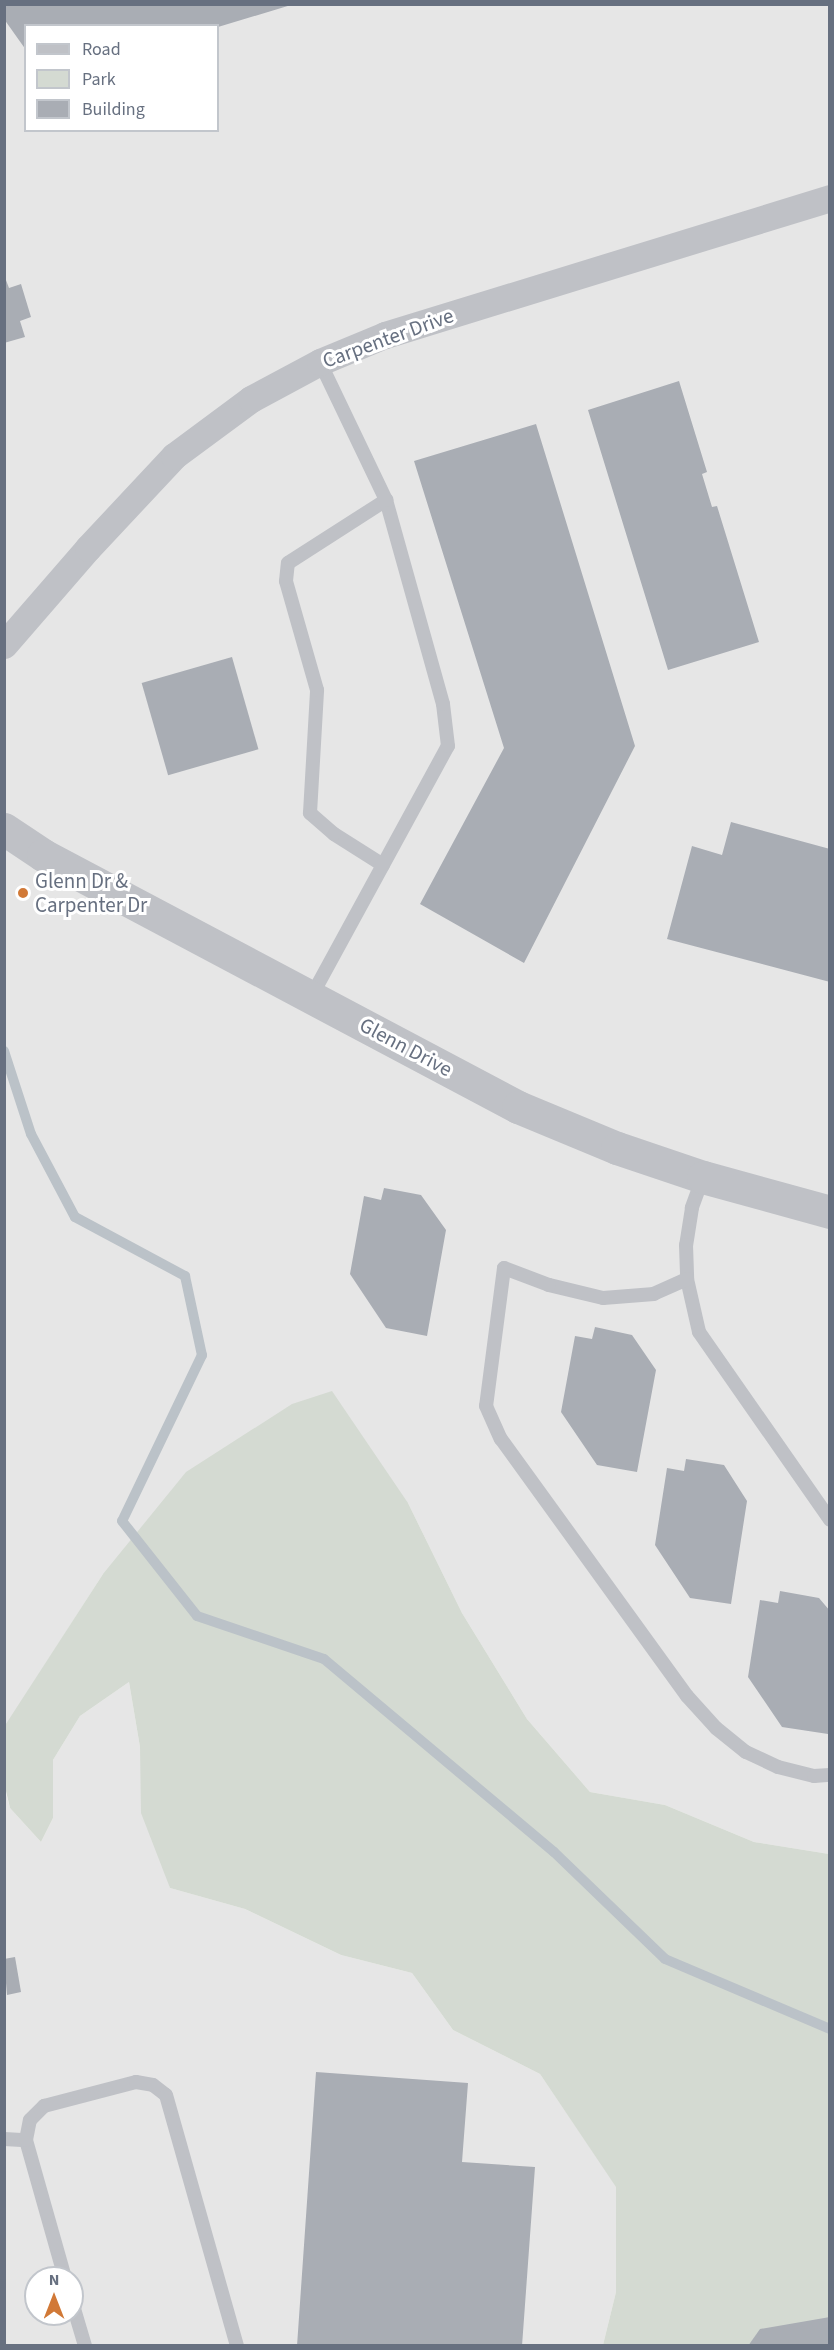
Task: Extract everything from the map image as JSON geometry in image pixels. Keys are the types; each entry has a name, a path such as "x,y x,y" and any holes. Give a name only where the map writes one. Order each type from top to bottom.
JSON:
{"street":[{"name":"Carpenter Drive","path":"4,645 88,548 174,456 250,399 320,362 385,334 830,198"},
{"name":"Glenn Drive","path":"4,829 43,855 518,1107 617,1148 703,1177 830,1212"}],"lane":[{"path":"311,997 448,746 443,704 386,500 320,362"},
{"path":"383,865 334,834 310,813 317,690 286,581 288,563 386,500"},
{"path":"703,1177 692,1208 686,1245 687,1279 699,1332 830,1520"},
{"path":"687,1279 654,1294 603,1298 549,1285 504,1268 486,1406 501,1439 687,1696 716,1728 746,1752 778,1767 814,1776 830,1775"},
{"path":"62,2266 26,2140 30,2120 44,2106 136,2082 153,2085 166,2095 237,2346"},
{"path":"4,2139 26,2140"},
{"path":"79,2326 84,2346"}],"shaded area":[{"path":"5,5 829,5 829,1854 754,1842 665,1805 590,1792 527,1719 462,1613 408,1503 103,1574 5,1727"},
{"path":"129,1682 140,1747 170,1888 245,1909 341,1955 412,1973 453,2030 540,2074 616,2186 616,2292 603,2345 5,2345 4,1787 10,1808 41,1842 53,1818 53,1760 80,1716"}],"green space":[{"path":"332,1391 408,1503 462,1613 527,1719 590,1792 665,1805 754,1842 829,1854 829,2345 603,2345 616,2292 616,2187 540,2074 453,2030 412,1973 341,1955 245,1909 170,1888 141,1813 140,1747 129,1682 80,1716 53,1760 53,1818 41,1842 10,1808 5,1787 4,1727 103,1574 186,1472 292,1404"}],"building":[{"path":"4,4 291,4 219,27 219,24 24,24 24,47 4,19"},
{"path":"4,275 9,288 21,284 31,317 20,321 25,337 4,343"},
{"path":"679,381 707,472 702,474 712,507 717,506 759,642 668,670 588,410"},
{"path":"536,424 635,746 524,963 420,904 504,748 414,461"},
{"path":"232,657 258,749 168,775 142,683"},
{"path":"731,822 830,849 830,982 667,939 692,846 722,855"},
{"path":"384,1188 421,1195 446,1230 427,1336 386,1328 350,1274 364,1196 381,1200"},
{"path":"595,1327 632,1335 656,1370 637,1472 597,1465 561,1412 575,1336 592,1339"},
{"path":"686,1459 724,1465 747,1501 731,1604 690,1598 655,1545 667,1468 684,1471"},
{"path":"780,1591 819,1598 830,1611 828,1734 782,1727 748,1677 760,1600 778,1603"},
{"path":"15,1957 21,1992 7,1995 4,1959"},
{"path":"316,2072 468,2083 462,2162 535,2167 522,2346 297,2346"},
{"path":"830,2317 830,2346 748,2346 760,2329"}],"waterway":[{"path":"4,1051 31,1134 75,1217 185,1276 202,1355 122,1521 197,1616 324,1659 554,1852 665,1959 830,2029"}],"place":[{"name":"Glenn Dr & Carpenter Dr","path":"23,893"}]}
